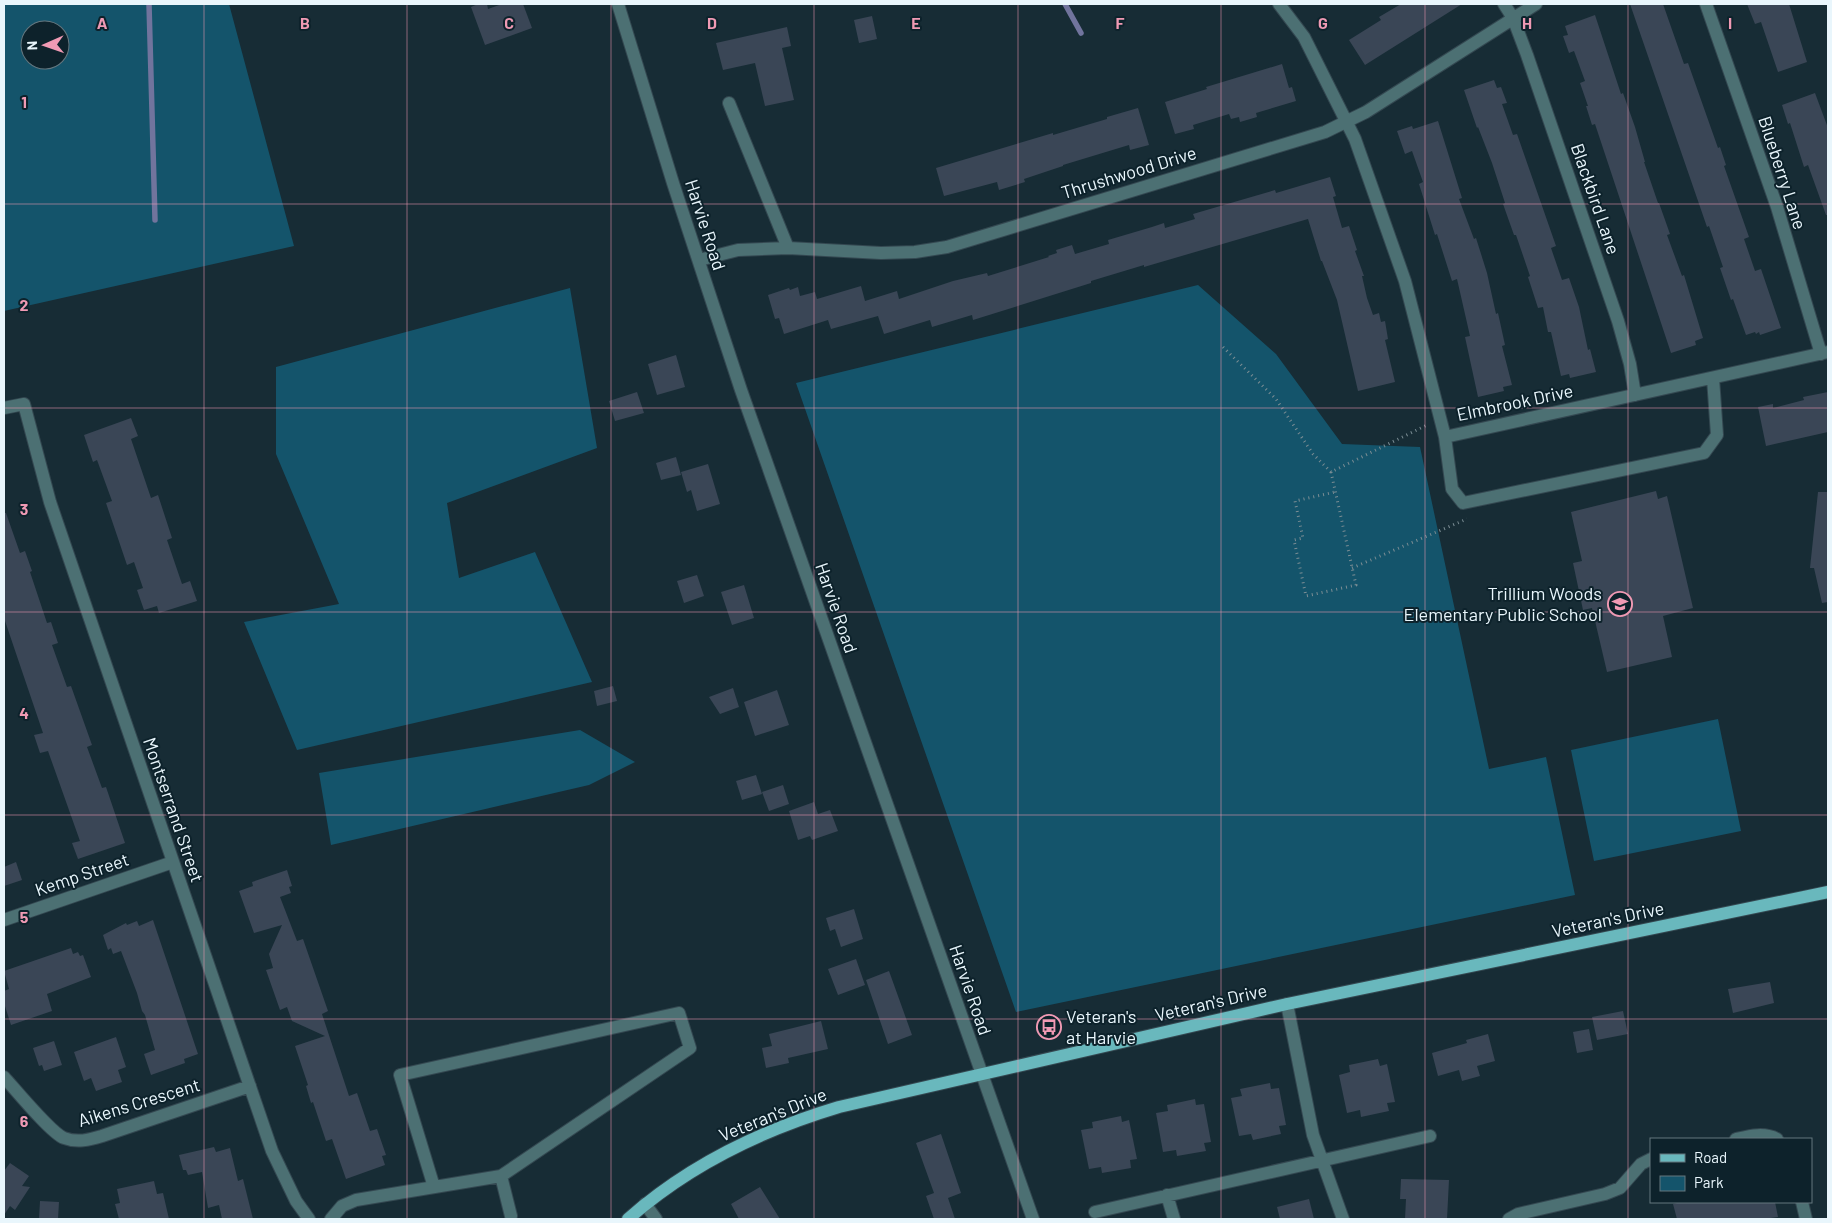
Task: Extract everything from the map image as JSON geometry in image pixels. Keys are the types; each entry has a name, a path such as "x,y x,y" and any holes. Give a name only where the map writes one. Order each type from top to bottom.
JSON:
{"main road":[{"name":"Veteran's Drive","path":"628,1219 673,1183 719,1155 806,1117 839,1107 980,1073 1287,1004 1828,892"}],"street":[{"name":"Harvie Road","path":"618,4 672,183 751,418 980,1073 1033,1219"},
{"name":"Elmbrook Drive","path":"1279,4 1304,37 1355,139 1405,281 1445,437 1824,353"},
{"name":"Blackbird Lane","path":"1504,4 1513,18 1527,55 1618,321 1630,364 1635,395"},
{"name":"Thrushwood Drive","path":"698,260 738,250 788,248 881,253 915,252 947,247 1325,132 1366,112 1536,4"},
{"name":"Blueberry Lane","path":"1706,4 1824,353"},
{"path":"730,104 788,248"},
{"path":"1445,437 1452,489 1463,503 1704,453 1717,434 1712,378"},
{"name":"Montserrand Street","path":"4,408 24,404 50,502 272,1151 296,1201 309,1219"},
{"name":"Kemp Street","path":"4,920 173,862"},
{"path":"1287,1004 1313,1136 1343,1219"},
{"path":"331,1219 342,1206 356,1200 501,1176 690,1048 679,1013 400,1074 434,1187"},
{"name":"Aikens Crescent","path":"4,1076 40,1117 62,1138 82,1142 250,1086"},
{"path":"1095,1212 1430,1136"},
{"path":"1741,1138 1771,1136 1775,1138"},
{"path":"1509,1219 1518,1214 1605,1194 1620,1188 1641,1164 1650,1160"},
{"path":"501,1176 511,1216"},
{"path":"1167,1195 1174,1219"},
{"path":"1802,1203 1806,1219"},
{"path":"645,1204 656,1219"}],"path":[{"path":"1223,347 1276,399 1313,454 1331,472 1356,585 1306,596 1294,540 1303,538 1295,501 1335,492"},
{"path":"1331,472 1441,418"},
{"path":"1352,568 1467,519"}],"green space":[{"path":"4,4 229,4 294,246 4,311"},
{"path":"1198,285 1276,354 1342,444 1420,447 1489,769 1546,757 1575,895 1016,1012 796,383"},
{"path":"570,288 597,448 447,503 459,578 535,552 592,682 297,750 244,622 339,604 276,454 276,367"},
{"path":"1718,719 1741,831 1594,861 1571,750"},
{"path":"580,730 635,762 589,785 331,845 319,773"}],"building":[{"path":"478,4 487,4 488,9 502,4 523,4 532,28 485,45 471,7"},
{"path":"1401,4 1462,4 1365,65 1349,40 1381,20 1379,17"},
{"path":"1630,4 1663,4 1684,64 1688,63 1718,148 1720,147 1726,165 1724,166 1749,237 1744,239 1755,271 1761,269 1781,328 1760,335 1759,332 1756,334 1755,332 1746,335 1733,299 1731,300 1720,268 1723,267 1709,226 1707,227"},
{"path":"1747,4 1789,4 1807,62 1778,72 1761,22 1755,24"},
{"path":"1595,15 1621,94 1623,93 1635,127 1644,162 1670,234 1667,235 1682,276 1684,275 1703,338 1695,341 1696,345 1671,353 1595,124 1592,125 1580,83 1585,81 1574,51 1569,53 1563,36 1568,35 1565,26"},
{"path":"872,16 877,39 859,43 854,20"},
{"path":"787,27 791,46 782,48 794,100 765,106 755,63 723,70 716,43"},
{"path":"1282,64 1289,88 1292,87 1296,101 1256,113 1257,117 1240,122 1239,117 1231,119 1229,114 1193,125 1194,129 1175,134 1165,102 1207,89 1206,87"},
{"path":"1494,80 1497,88 1501,87 1507,103 1502,104 1513,135 1517,134 1556,246 1551,248 1562,280 1569,278 1579,307 1588,350 1590,349 1596,372 1570,378 1569,374 1561,376 1543,307 1538,308 1528,277 1530,276 1503,204 1505,203 1492,163 1464,90"},
{"path":"1815,93 1828,128 1828,215 1826,215 1808,165 1804,167 1790,123 1788,124 1782,105"},
{"path":"1138,108 1149,145 1130,150 1129,145 1063,165 1024,179 1025,182 999,190 997,182 944,196 936,168 1107,119 1107,117"},
{"path":"1438,121 1462,198 1459,199 1474,239 1476,238 1487,273 1496,314 1498,313 1505,345 1502,346 1512,385 1503,387 1504,391 1478,397 1465,337 1470,336 1457,279 1452,281 1437,234 1435,235 1419,184 1423,182 1412,151 1405,154 1397,131 1412,126 1413,129"},
{"path":"1330,177 1336,196 1333,197 1342,228 1349,226 1357,250 1355,251 1364,276 1362,276 1367,298 1373,315 1379,313 1381,322 1385,321 1388,339 1385,340 1395,382 1358,391 1337,300 1321,261 1308,219 1144,267 1144,265 973,320 972,315 932,327 930,320 884,334 878,316 831,329 828,320 784,334 779,318 775,319 768,295 798,287 800,296 815,292 817,299 861,286 865,301 897,291 899,299 953,281 987,273 988,276 1049,257 1057,253 1056,250 1072,245 1075,254 1109,244 1108,240 1164,223 1165,228 1195,219 1193,214 1275,190 1276,193"},
{"path":"676,355 685,387 657,395 648,364"},
{"path":"637,392 644,413 615,421 609,401"},
{"path":"1828,392 1828,432 1766,446 1758,407 1773,404 1773,408 1804,400 1803,397"},
{"path":"131,418 138,436 131,439 151,498 158,495 172,538 167,540 182,584 190,581 197,601 159,613 157,606 144,610 137,590 143,588 134,562 127,565 106,503 112,501 97,460 93,462 84,435"},
{"path":"676,457 681,475 661,480 656,463"},
{"path":"708,464 720,504 697,511 691,490 687,492 681,472"},
{"path":"1656,491 1658,499 1667,496 1693,608 1663,616 1672,657 1607,672 1592,608 1583,610 1573,563 1582,561 1571,512"},
{"path":"1818,492 1828,492 1828,602 1822,603 1814,568 1810,568"},
{"path":"4,513 6,513 20,553 25,551 47,623 51,622 58,643 52,645 67,687 71,686 92,745 87,747 102,788 106,787 125,843 78,859 72,843 80,841 48,751 40,753 34,735 43,733 4,618"},
{"path":"697,575 704,596 684,603 677,581"},
{"path":"744,585 754,618 732,625 721,592"},
{"path":"613,686 617,701 597,706 594,691"},
{"path":"733,688 739,707 720,714 709,697"},
{"path":"777,690 789,725 755,736 744,702"},
{"path":"756,775 762,794 742,800 736,781"},
{"path":"783,785 789,804 769,811 762,792"},
{"path":"814,802 818,814 830,810 838,831 812,840 810,836 798,840 789,811"},
{"path":"16,862 22,880 4,886 4,867"},
{"path":"287,870 292,886 289,887 291,893 280,897 297,941 303,939 328,1011 322,1014 349,1096 357,1093 370,1131 377,1129 386,1155 382,1156 385,1165 346,1179 332,1139 326,1141 313,1102 311,1103 306,1086 308,1085 295,1046 325,1036 292,1021 287,1007 280,1010 266,970 273,968 269,954 282,925 254,933 239,891 253,886 252,882"},
{"path":"854,909 863,939 841,947 835,929 830,931 826,918"},
{"path":"153,920 198,1054 184,1059 185,1063 151,1075 144,1054 155,1050 145,1015 121,951 113,954 111,948 108,950 103,935 126,923 127,925 137,921 139,926"},
{"path":"71,948 73,954 78,952 80,956 83,955 91,977 47,994 52,1011 11,1025 4,1003 4,991 9,989 4,971"},
{"path":"856,959 865,985 838,995 828,969"},
{"path":"889,971 912,1035 888,1044 866,980"},
{"path":"1770,982 1774,1003 1733,1013 1728,989"},
{"path":"1623,1011 1628,1034 1597,1040 1592,1017"},
{"path":"821,1021 828,1049 788,1058 789,1063 766,1068 762,1048 772,1046 769,1034"},
{"path":"1589,1029 1593,1050 1577,1053 1573,1032"},
{"path":"1488,1034 1495,1061 1477,1066 1480,1076 1462,1081 1459,1070 1438,1076 1432,1053 1467,1043 1466,1040"},
{"path":"116,1037 126,1067 118,1070 122,1082 96,1091 91,1078 84,1081 74,1052"},
{"path":"54,1041 62,1065 44,1071 42,1065 39,1066 33,1048"},
{"path":"1378,1059 1380,1066 1387,1064 1395,1102 1387,1103 1389,1111 1361,1117 1360,1110 1347,1113 1339,1075 1350,1072 1349,1065"},
{"path":"1270,1083 1271,1089 1279,1088 1286,1125 1279,1126 1281,1134 1253,1140 1251,1134 1239,1136 1231,1098 1242,1096 1240,1089"},
{"path":"1195,1099 1196,1105 1204,1104 1211,1142 1204,1143 1206,1151 1177,1156 1176,1150 1163,1152 1156,1113 1168,1111 1167,1105"},
{"path":"1121,1116 1122,1122 1129,1120 1137,1159 1130,1160 1131,1168 1102,1173 1101,1167 1089,1169 1081,1130 1093,1128 1092,1122"},
{"path":"941,1134 961,1193 948,1198 955,1219 934,1219 926,1196 934,1193 916,1143"},
{"path":"214,1147 216,1152 230,1148 238,1181 243,1179 253,1219 222,1219 219,1205 208,1208 202,1172 188,1175 186,1170 183,1170 179,1155"},
{"path":"10,1163 29,1176 22,1186 30,1187 15,1210 10,1206 4,1215 4,1171"},
{"path":"1401,1179 1449,1180 1447,1219 1405,1219 1406,1199 1400,1199"},
{"path":"154,1181 157,1194 163,1193 169,1219 119,1219 115,1204 120,1203 117,1189"},
{"path":"760,1187 780,1219 739,1219 731,1204"},
{"path":"1309,1199 1314,1219 1280,1219 1277,1207"},
{"path":"40,1201 59,1202 58,1219 39,1219"},
{"path":"1775,1203 1778,1217 1764,1219 1677,1219 1673,1204"}],"waterway":[{"path":"149,4 155,220"},
{"path":"1065,4 1081,33"}],"place":[{"name":"Trillium Woods Elementary Public School","path":"1620,604"},
{"name":"Veteran's at Harvie","path":"1049,1027"}]}
